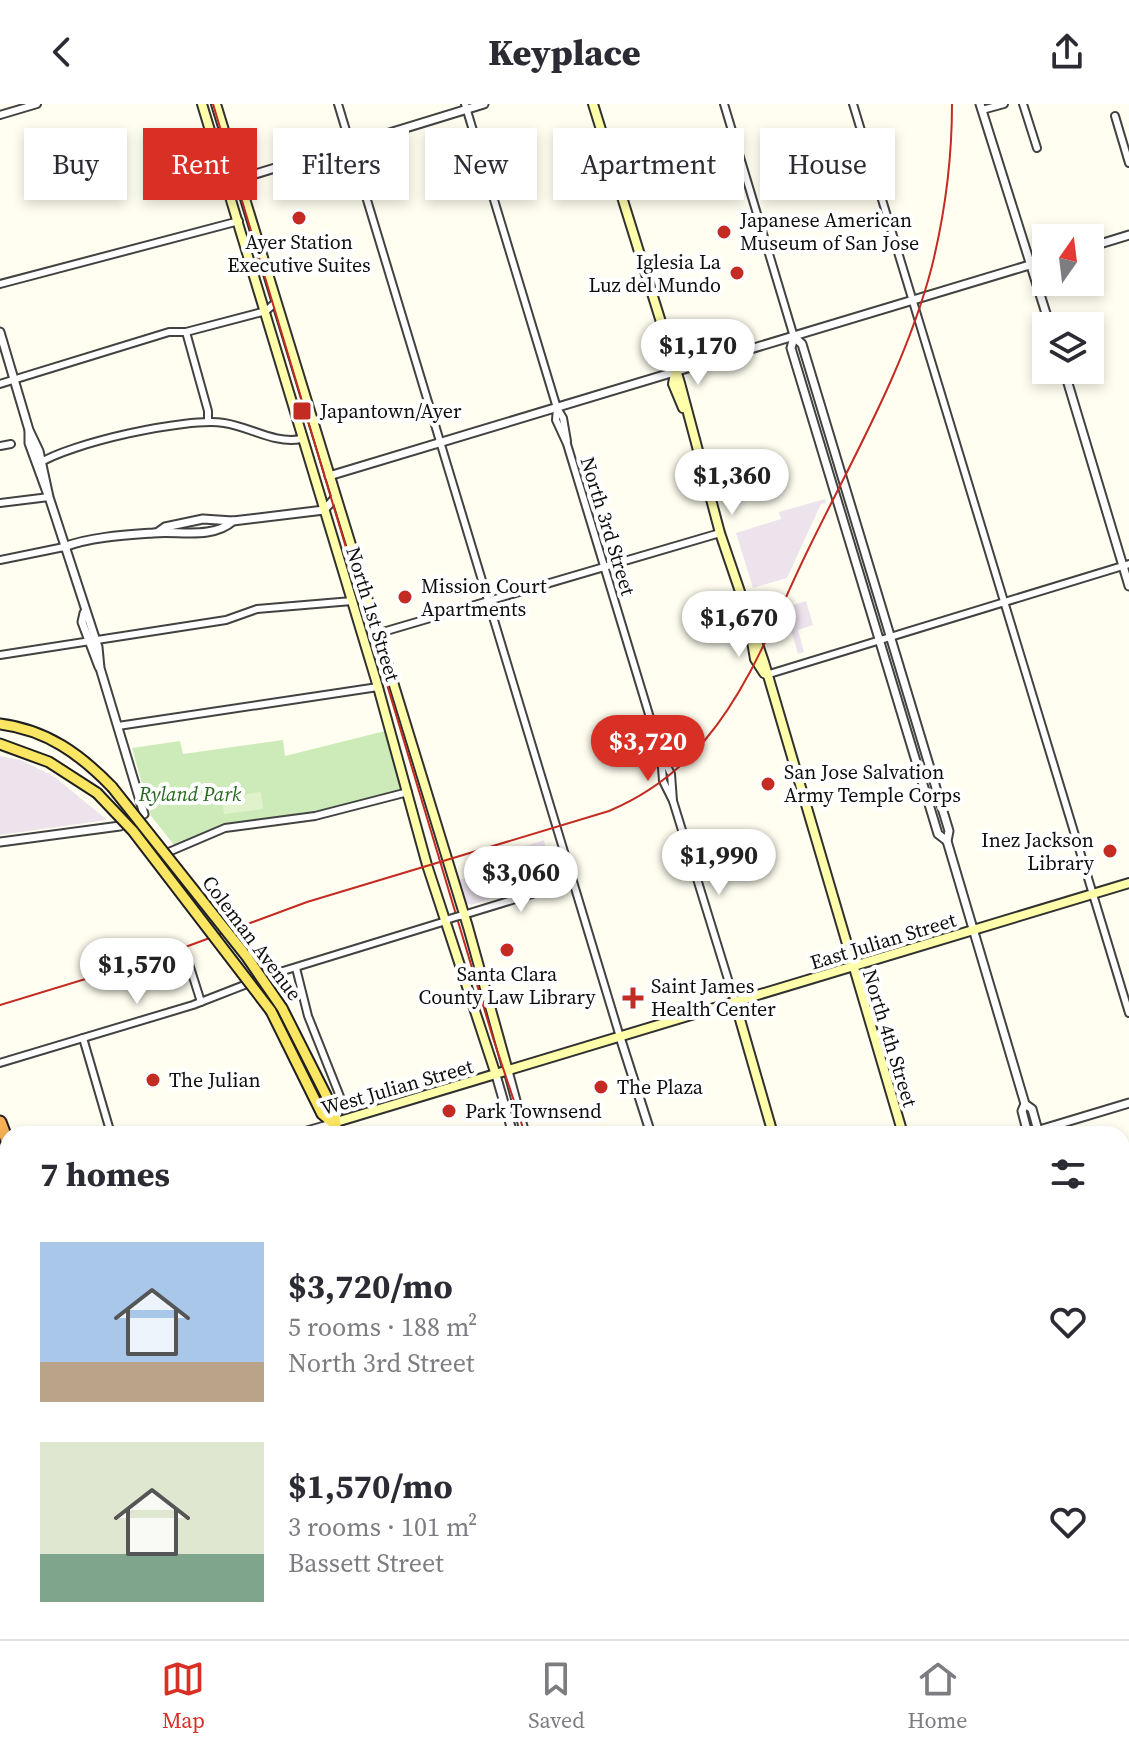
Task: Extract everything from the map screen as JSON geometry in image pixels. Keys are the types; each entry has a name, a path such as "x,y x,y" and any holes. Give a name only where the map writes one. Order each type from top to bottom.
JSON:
{"main road":[{"name":"North 1st Street","path":"202,104 209,128"},
{"name":"North 1st Street","path":"216,104 223,128"},
{"name":"North 4th Street","path":"593,104 901,1126"},
{"name":"North 1st Street","path":"232,200 301,439 496,1075"},
{"name":"North 1st Street","path":"246,200 508,1071"},
{"name":"Coleman Avenue","path":"0,724 37,732 61,744 82,758 112,787 247,957 282,1008 334,1111 333,1123"},
{"name":"Coleman Avenue","path":"0,744 49,762 97,793 133,831 271,1011 322,1114 333,1123"},
{"name":"East Julian Street","path":"508,1071 1129,883"},
{"name":"North 3rd Street","path":"735,1002 771,1126"},
{"name":"West Julian Street","path":"333,1123 508,1071"}],"street":[{"path":"0,115 37,104"},
{"path":"338,104 345,128"},
{"path":"400,128 484,104"},
{"path":"724,104 794,337 791,348 938,834 947,841"},
{"path":"853,104 1129,1013"},
{"path":"1004,104 981,107 1046,312"},
{"path":"1023,104 1037,148"},
{"name":"North 3rd Street","path":"466,107 557,408 566,428 567,444 661,754 663,781 673,801 735,1002"},
{"path":"1115,116 1129,163"},
{"path":"367,200 571,882 648,1126"},
{"path":"0,284 239,221"},
{"path":"1104,243 1129,235"},
{"path":"329,476 1031,265"},
{"path":"0,384 169,332 186,332 266,311 276,302"},
{"path":"0,332 144,814 120,826 0,842"},
{"path":"186,332 208,421"},
{"path":"794,337 802,344 949,831 947,841 1025,1104 1032,1109 1036,1126"},
{"path":"1068,384 1126,565 1129,586"},
{"path":"39,464 166,424 208,421 236,425 282,441 301,439"},
{"path":"0,446 11,444"},
{"path":"0,503 49,497"},
{"path":"0,560 158,532 188,534 227,527 233,521 324,510 335,498"},
{"path":"376,634 720,533"},
{"path":"766,675 1126,565"},
{"path":"0,655 226,620 257,609 352,601"},
{"path":"118,726 378,687"},
{"path":"152,858 225,828 315,816 408,792"},
{"path":"139,819 165,853"},
{"path":"0,1063 201,1002 296,968 571,882"},
{"path":"189,964 201,1002"},
{"path":"296,968 308,1016 343,1101 333,1123"},
{"path":"83,1038 109,1126"},
{"name":"North 1st Street","path":"508,1071 523,1126"},
{"name":"North 1st Street","path":"496,1075 511,1126"},
{"path":"1057,1126 1129,1103"},
{"path":"1025,1104 1022,1111 1025,1126"},
{"name":"West Julian Street","path":"323,1126 333,1123"}],"shaded area":[{"path":"825,499 826,503 821,504 787,578 753,588 736,533 781,519 779,512"},
{"path":"806,601 813,625 798,630 804,652 798,654 792,633 777,636 776,627 786,607"},
{"path":"0,756 21,760 55,777 107,820 0,835"},
{"path":"544,840 553,878 471,905 466,903 459,880 519,861 516,849"}],"green space":[{"name":"Ryland Park","path":"393,729 408,788 336,808 219,825 175,846 151,816 132,748 180,741 183,754 283,740 285,756"},
{"path":"261,792 263,809 224,814 222,798"}],"tram line":[{"path":"213,104 493,1038 522,1126"}],"railway":[{"path":"0,1005 161,956 307,902 609,811 649,790 684,762 721,719 749,674 908,341 941,226 949,165 952,104"}],"place":[{"name":"Ayer Station Executive Suites","path":"299,218"},
{"name":"Japanese American Museum of San Jose","path":"724,232"},
{"name":"Iglesia La Luz del Mundo","path":"737,273"},
{"name":"Japantown/Ayer","path":"302,411"},
{"name":"Mission Court Apartments","path":"405,597"},
{"name":"San Jose Salvation Army Temple Corps","path":"768,784"},
{"name":"Inez Jackson Library","path":"1110,851"},
{"name":"Santa Clara County Law Library","path":"507,950"},
{"name":"Saint James Health Center","path":"633,998"},
{"name":"The Julian","path":"153,1080"},
{"name":"The Plaza","path":"601,1087"},
{"name":"Park Townsend","path":"449,1111"}]}
